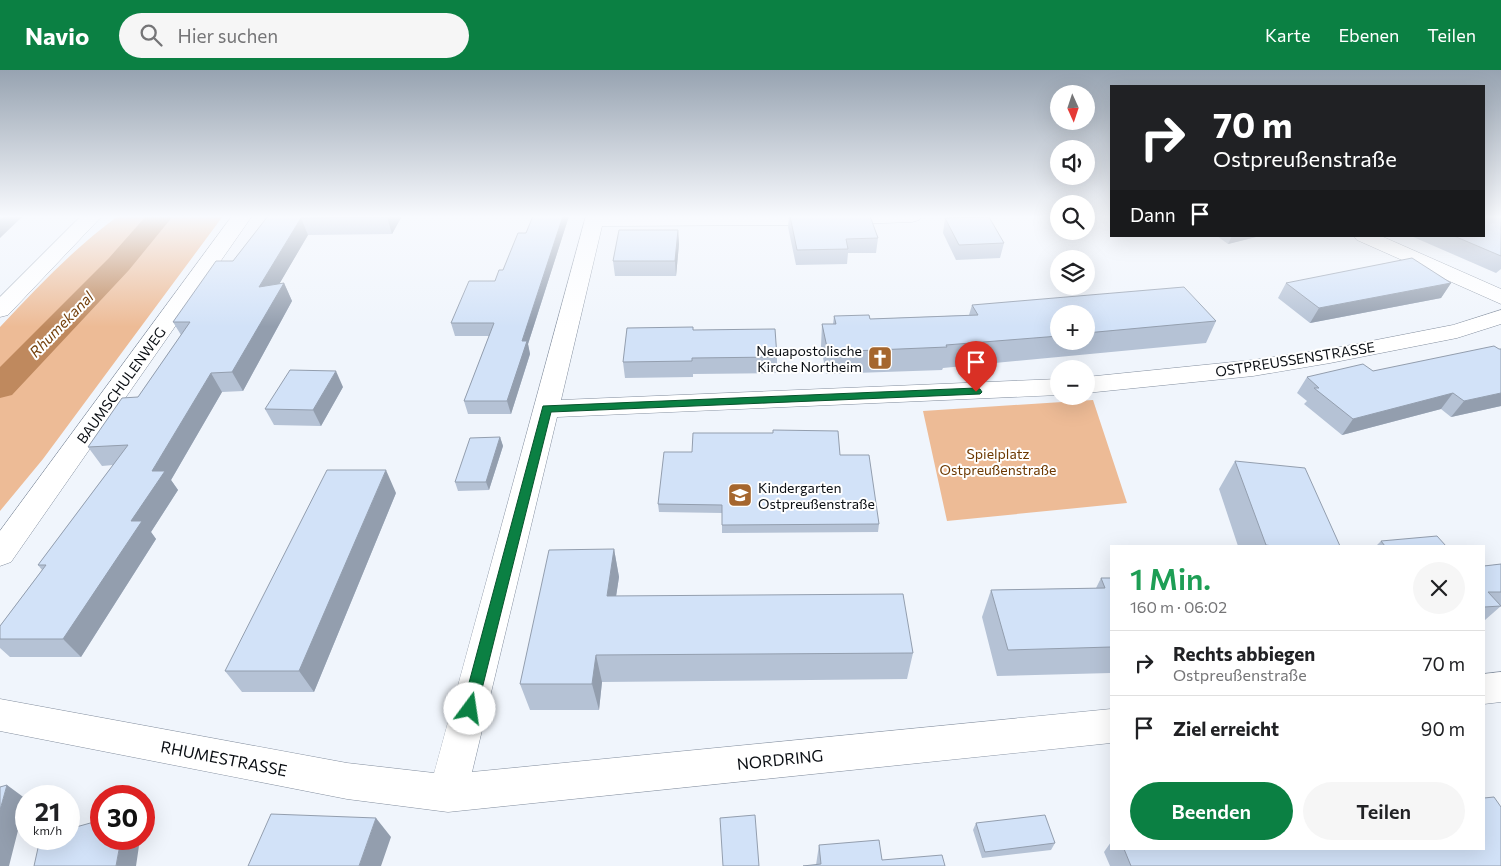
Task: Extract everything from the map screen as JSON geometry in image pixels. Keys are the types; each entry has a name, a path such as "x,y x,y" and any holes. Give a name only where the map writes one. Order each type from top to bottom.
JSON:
{"street":[{"path":"0,310 56,253"},
{"name":"BAUMSCHULENWEG","path":"0,554 215,253"},
{"path":"448,793 585,253"},
{"path":"1403,253 1501,297"},
{"name":"OSTPREUSSENSTRASSE","path":"1095,384 1253,368 1330,356 1457,331 1501,317"},
{"path":"547,408 1050,387"},
{"path":"1485,689 1501,687"},
{"name":"RHUMESTRASSE","path":"0,715 347,781 448,793"},
{"name":"NORDRING","path":"448,793 1110,726"}],"green space":[{"path":"73,253 195,253 43,459 0,511 0,327"},
{"name":"Spielplatz Ostpreußenstraße","path":"1050,403 1050,405 1095,405 1127,503 947,521 923,411"}],"building":[{"path":"239,253 280,253 259,287 284,283 232,372 211,373 152,471 165,471 131,521 142,521 63,639 0,639 0,626 46,565 38,565 128,445 88,447 122,398 138,397 190,322 173,322 216,261 233,261"},
{"path":"510,253 551,253 522,341 527,341 507,401 464,401 494,323 451,323 469,281 495,281 499,270 503,270"},
{"path":"615,253 676,253 675,261 613,261"},
{"path":"1412,258 1451,283 1319,308 1286,283"},
{"path":"1184,287 1216,321 1095,332 1095,305 1050,305 1050,337 946,345 947,347 828,352 822,324 836,324 834,316 869,315 870,319 978,315 972,305"},
{"path":"693,327 693,330 775,329 777,357 692,358 692,361 623,362 627,328"},
{"path":"1494,346 1501,349 1501,393 1464,401 1453,393 1353,419 1314,388 1319,388 1307,377 1363,364 1373,371"},
{"path":"290,370 336,371 313,410 265,409"},
{"path":"773,430 838,431 840,455 869,455 879,524 722,525 722,505 658,504 664,452 692,452 693,433 773,433"},
{"path":"500,437 486,482 455,482 470,438"},
{"path":"1235,461 1305,468 1340,545 1266,545"},
{"path":"327,470 386,470 299,671 225,671"},
{"path":"1437,536 1445,545 1384,545 1381,541"},
{"path":"614,549 607,596 903,594 913,653 596,655 592,684 520,684 549,550"},
{"path":"1501,564 1501,592 1488,592 1501,606 1485,607 1485,566"},
{"path":"1101,578 1110,578 1110,647 1008,650 991,590 1105,588"},
{"path":"7,785 0,810 0,787"},
{"path":"1494,797 1501,807 1501,866 1131,866 1124,850 1485,850 1485,798"},
{"path":"271,814 376,818 359,866 248,866"},
{"path":"755,815 759,866 723,866 720,818"},
{"path":"1045,815 1055,843 985,852 976,823"},
{"path":"90,823 90,850 119,850 116,866 34,866 38,850 80,850 80,826"},
{"path":"879,840 882,860 942,855 945,866 803,866 821,864 819,845"}],"waterway":[{"name":"Rhumekanal","path":"0,387 128,253"}],"place":[{"name":"Neuapostolische Kirche Northeim","path":"880,358"},
{"name":"Kindergarten Ostpreußenstraße","path":"740,495"}],"route":[{"path":"470,709 547,408 976,392"}]}
